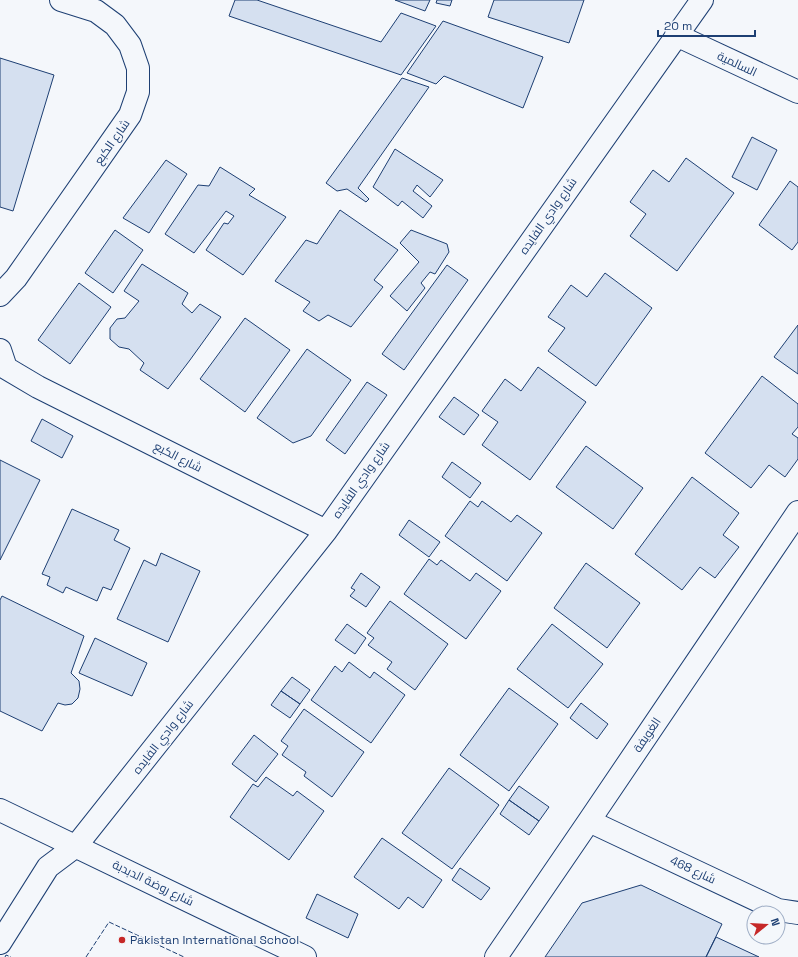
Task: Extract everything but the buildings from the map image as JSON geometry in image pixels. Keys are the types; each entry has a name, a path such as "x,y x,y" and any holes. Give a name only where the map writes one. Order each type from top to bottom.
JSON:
{"street":[{"name":"شارع الكبع","path":"0,295 8,276 130,115 138,92 138,68 130,44 115,25 96,11 61,0"},
{"name":"شارع وادي الفايده","path":"0,943 48,867 76,846 326,531 702,0"},
{"name":"السالمية","path":"676,36 798,92"},
{"name":"شارع الكبع","path":"0,350 6,368 38,387 326,531"},
{"name":"الغويفة","path":"496,957 798,512"},
{"name":"شارع روضة الدبدبة","path":"0,810 305,957"},
{"name":"شارع 468","path":"589,822 778,910 798,913"}],"fence":[{"path":"86,957 109,922 184,957"},
{"path":"5,957 6,955 11,957"}],"place":[{"name":"Pakistan International School","path":"122,940"}]}
